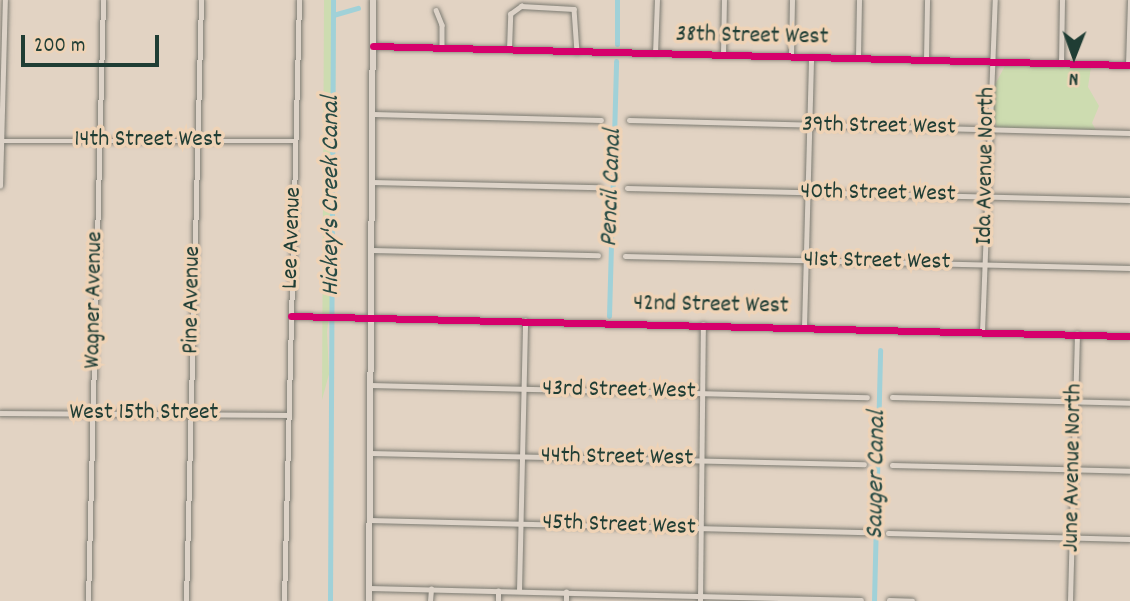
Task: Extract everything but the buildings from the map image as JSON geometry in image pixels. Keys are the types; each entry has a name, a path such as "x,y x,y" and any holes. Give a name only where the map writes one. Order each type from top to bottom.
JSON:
{"street":[{"path":"0,186 5,0"},
{"name":"Wagner Avenue","path":"88,601 103,0"},
{"name":"Pine Avenue","path":"186,601 201,0"},
{"name":"Lee Avenue","path":"284,601 299,0"},
{"path":"369,601 373,0"},
{"path":"655,54 657,0"},
{"path":"723,55 724,0"},
{"path":"790,57 792,0"},
{"path":"858,58 859,0"},
{"path":"926,60 928,0"},
{"name":"Ida Avenue North","path":"982,332 989,62 995,0"},
{"path":"1061,64 1062,0"},
{"path":"1129,65 1130,0"},
{"path":"509,50 512,9 521,6 575,9 577,52"},
{"path":"436,10 442,25 442,48"},
{"name":"38th Street West","path":"373,46 1129,65"},
{"path":"804,328 811,57"},
{"path":"373,114 601,120"},
{"name":"39th Street West","path":"629,120 1130,133"},
{"name":"14th Street West","path":"1,141 296,141"},
{"path":"372,182 599,187"},
{"name":"40th Street West","path":"626,188 1130,200"},
{"path":"372,250 598,255"},
{"name":"41st Street West","path":"625,256 1130,268"},
{"name":"42nd Street West","path":"291,316 1130,336"},
{"path":"519,591 525,321"},
{"path":"698,598 703,325"},
{"name":"June Avenue North","path":"1070,601 1077,334"},
{"name":"43rd Street West","path":"370,385 867,397"},
{"path":"892,397 1130,403"},
{"name":"West 15th Street","path":"0,414 289,415"},
{"name":"44th Street West","path":"370,453 864,464"},
{"path":"892,465 1130,471"},
{"name":"45th Street West","path":"369,520 868,532"},
{"path":"888,533 1130,539"},
{"path":"369,587 698,598 861,600"},
{"path":"430,601 431,589"},
{"path":"498,591 498,601"},
{"path":"566,592 566,601"},
{"path":"633,601 634,594"},
{"path":"889,600 912,601"}],"green space":[{"path":"324,0 336,0 334,273 327,332 329,374 322,400"},
{"path":"1007,62 1091,67 1088,87 1099,106 1092,123 1098,134 997,130 989,96"}],"waterway":[{"name":"Hickey's Creek Canal","path":"330,601 333,0"},
{"name":"Pencil Canal","path":"617,0 617,44"},
{"path":"333,15 358,8"},
{"name":"Pencil Canal","path":"609,316 616,61"},
{"name":"Sauger Canal","path":"874,601 880,350"}],"cycle path":[{"path":"373,46 1130,65"},
{"path":"291,316 1130,336"}]}
